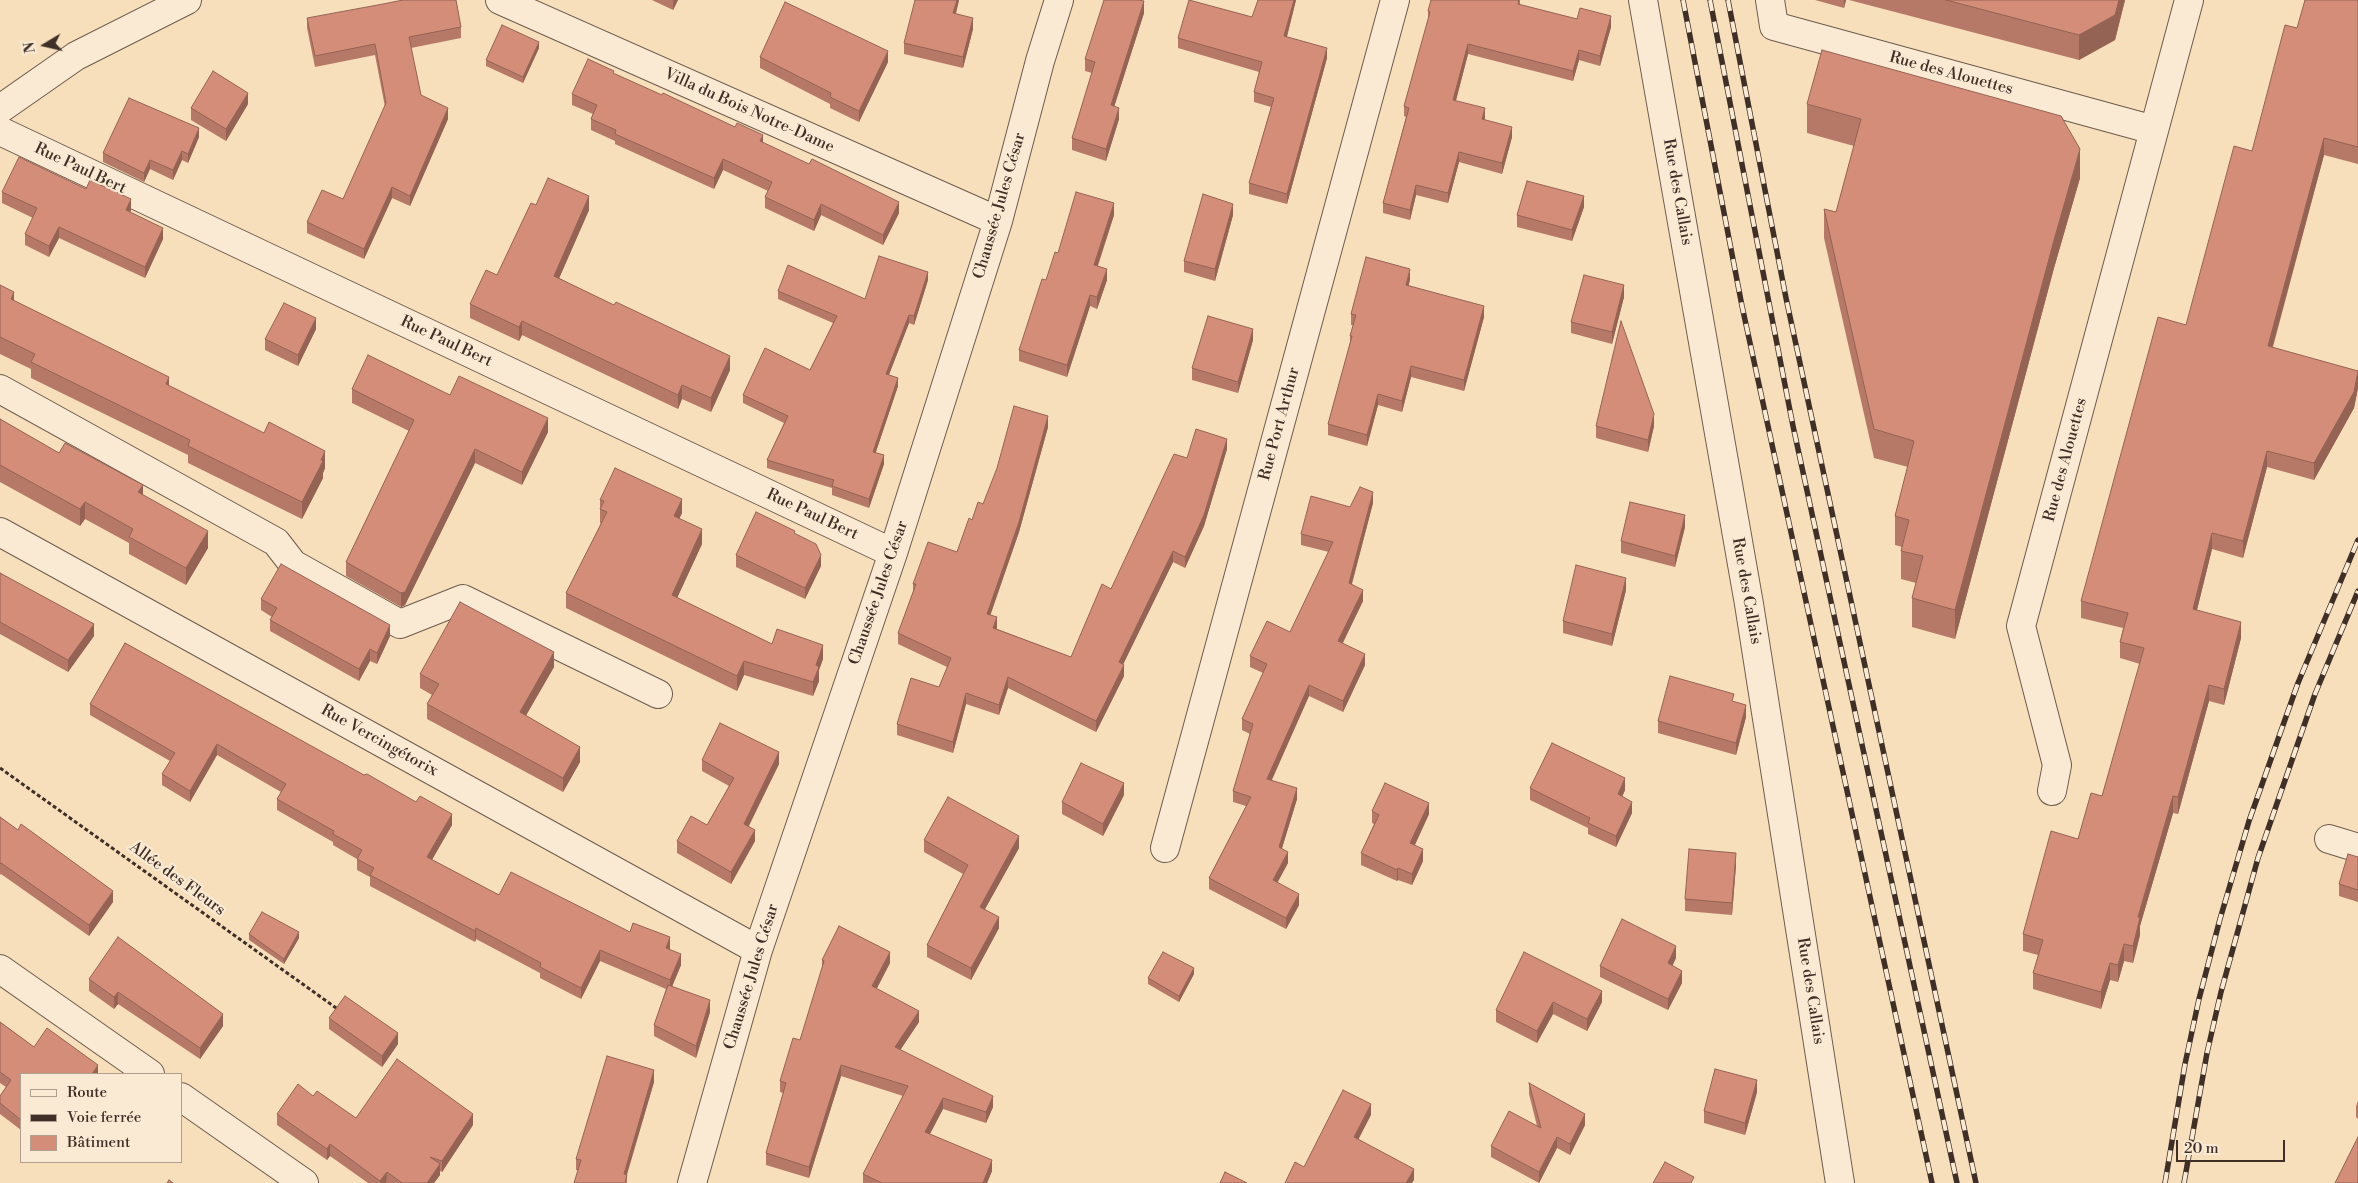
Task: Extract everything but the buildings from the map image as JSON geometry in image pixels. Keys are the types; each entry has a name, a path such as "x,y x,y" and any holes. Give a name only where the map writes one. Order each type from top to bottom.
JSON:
{"street":[{"path":"0,109 76,56 187,0"},
{"name":"Villa du Bois Notre-Dame","path":"500,0 998,221"},
{"name":"Chaussée Jules César","path":"693,1183 758,950 893,553 998,221 1040,61 1059,0"},
{"name":"Rue Port Arthur","path":"1164,848 1395,0"},
{"name":"Rue des Callais","path":"1643,0 1749,604 1840,1183"},
{"name":"Rue des Alouettes","path":"1770,0 1774,26 2154,130"},
{"name":"Rue des Alouettes","path":"2052,791 2057,764 2021,626 2189,0"},
{"name":"Rue Paul Bert","path":"0,131 893,553"},
{"path":"0,389 276,542 293,564 400,624 463,599 658,694"},
{"name":"Rue Vercingétorix","path":"0,532 758,950"},
{"path":"2329,839 2358,848"},
{"path":"0,969 149,1073"},
{"path":"182,1097 304,1183"}],"path":[{"name":"Allée des Fleurs","path":"0,768 340,1011"}],"railway":[{"path":"1683,0 1742,306 1932,1183"},
{"path":"1710,0 1793,426 1957,1183"},
{"path":"1728,0 1786,298 1976,1183"},
{"path":"2165,1183 2185,1064 2199,999 2249,821 2298,683 2358,540"},
{"path":"2184,1183 2207,1053 2221,992 2258,858 2315,694 2358,591"}]}
